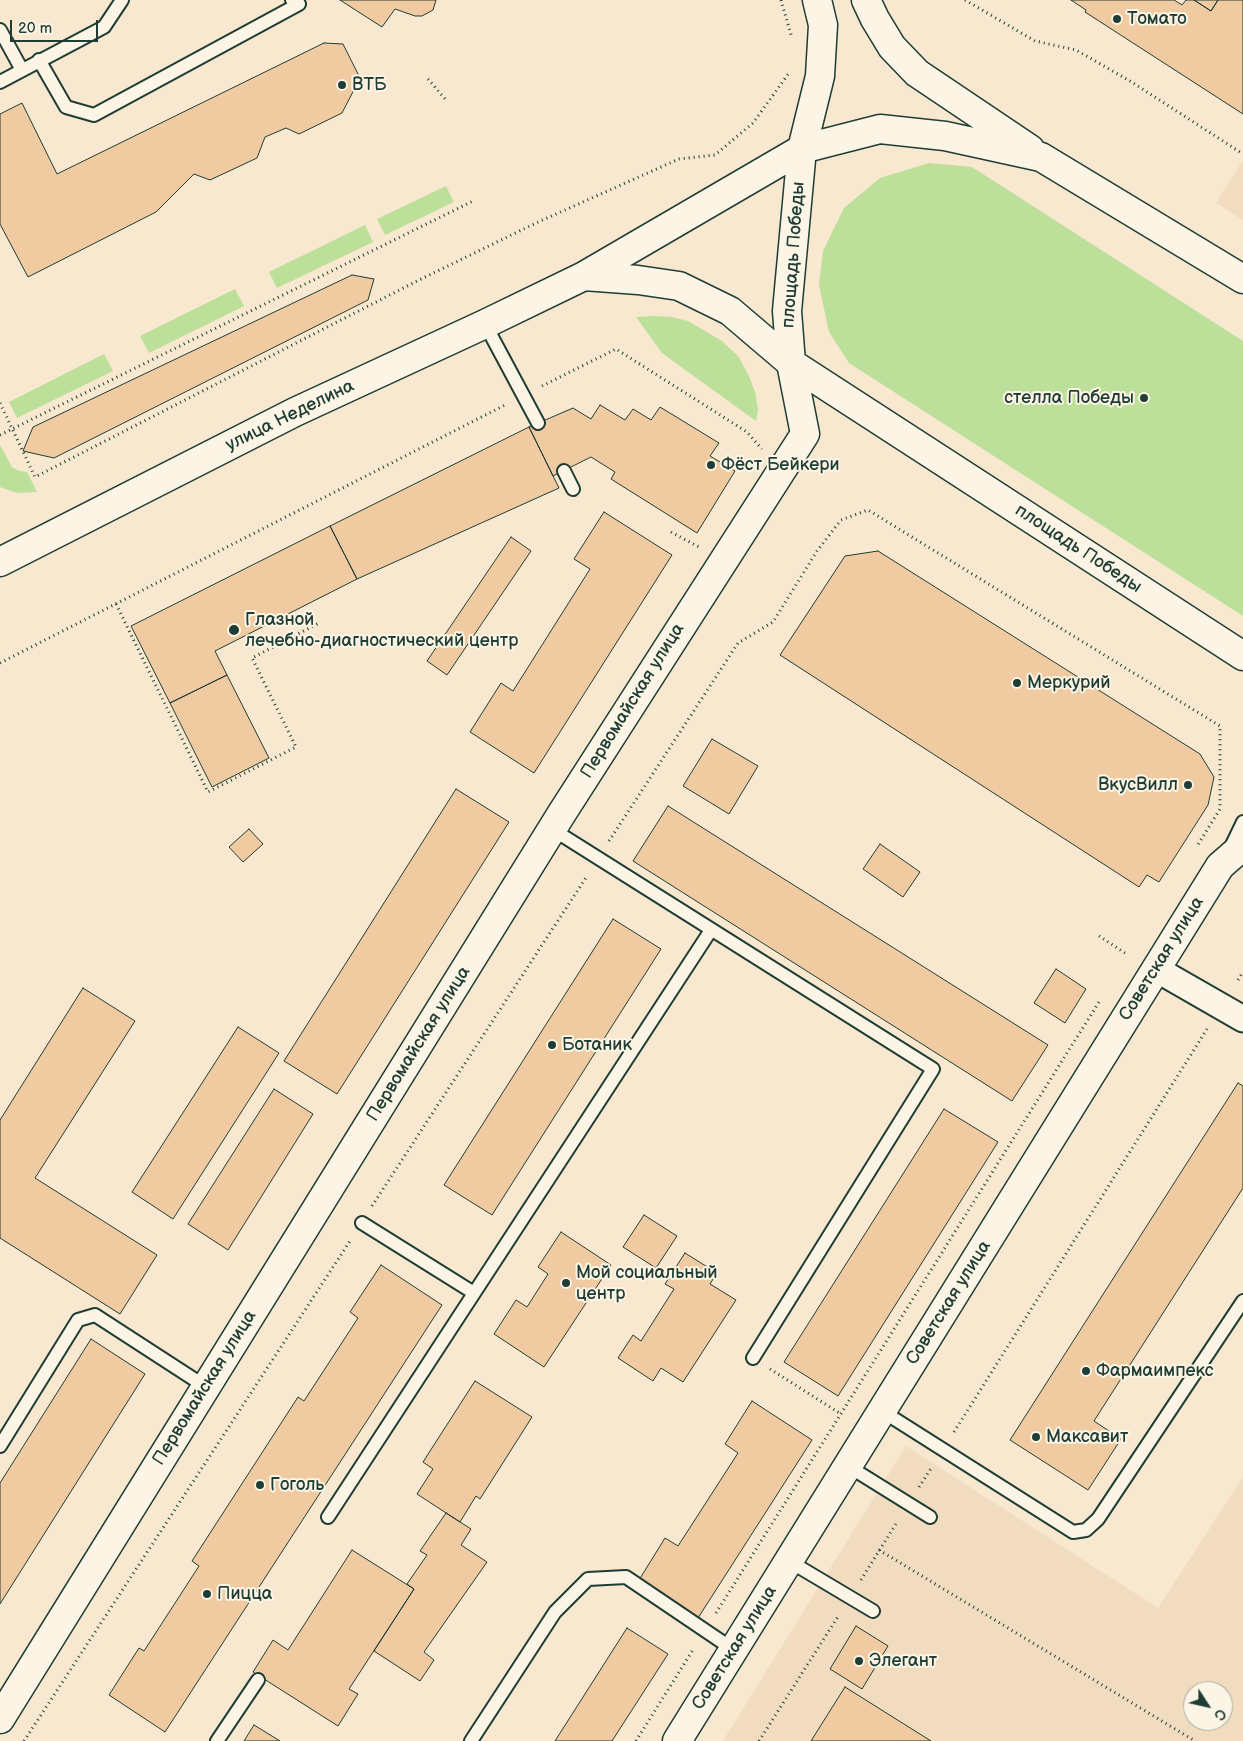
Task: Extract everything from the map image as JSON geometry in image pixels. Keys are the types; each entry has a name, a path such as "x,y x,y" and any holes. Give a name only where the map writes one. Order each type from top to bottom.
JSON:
{"main road":[{"name":"площадь Победы","path":"816,0 823,25 820,76 802,148 787,311 791,363 1243,656"},
{"path":"866,0 892,47 918,73 1041,157 1243,279"},
{"path":"802,148 880,130 945,136 1041,157"},
{"name":"улица Неделина","path":"0,562 295,412 584,276 802,148"},
{"path":"584,276 638,280 679,286 730,311 791,363"},
{"name":"Первомайская улица","path":"0,1719 552,829 805,434 791,363"},
{"name":"Советская улица","path":"677,1741 1220,866 1243,846"}],"street":[{"path":"1156,970 1243,1019"}],"lane":[{"path":"0,82 104,27 122,0"},
{"path":"39,60 66,107 94,115 299,4 292,0"},
{"path":"0,30 22,70"},
{"path":"485,324 538,423"},
{"path":"564,471 573,489"},
{"name":"Советская улица","path":"1220,866 1243,822"},
{"path":"552,829 933,1069 753,1358"},
{"path":"328,1517 711,930"},
{"path":"362,1223 474,1293"},
{"path":"882,1411 1073,1532 1086,1530 1098,1519 1243,1301"},
{"path":"0,1446 78,1320 94,1315 206,1387"},
{"path":"848,1466 930,1517"},
{"path":"789,1561 873,1611"},
{"path":"471,1741 556,1612 588,1579 626,1577 734,1650"},
{"path":"217,1741 258,1680"}],"path":[{"path":"781,0 794,42"},
{"path":"965,0 1035,41 1076,50 1130,81 1243,154"},
{"path":"0,403 35,477 408,285 536,223 679,159 715,155 753,123 793,68"},
{"path":"428,79 446,100"},
{"path":"0,435 475,200"},
{"path":"0,663 616,348 747,432 762,450"},
{"path":"708,689 738,643 772,622 817,551 841,520 868,510 1220,726 1220,809 1194,850"},
{"path":"671,532 700,548 704,541"},
{"path":"116,604 208,792 296,746 252,658 319,623"},
{"path":"1099,936 1128,955"},
{"path":"1123,963 1133,947"},
{"path":"1238,980 1243,972"},
{"path":"636,1741 1102,997"},
{"path":"759,1741 1207,1028"},
{"path":"753,1358 841,1414"},
{"path":"879,1550 1195,1741"}],"shaded area":[{"path":"1243,160 1243,220 1216,203"},
{"path":"906,1446 1158,1608 1243,1477 1243,1741 723,1741"}],"green space":[{"path":"929,163 972,167 1243,341 1243,616 849,363 829,332 819,285 823,251 844,208 880,178"},
{"path":"446,186 454,202 385,235 377,219"},
{"path":"365,225 373,242 277,288 269,272"},
{"path":"235,289 244,306 149,353 140,336"},
{"path":"654,316 688,321 722,341 738,356 755,392 758,410 756,421 662,353 636,317"},
{"path":"104,354 113,371 17,418 9,402"},
{"path":"0,445 12,467 19,471 27,472 37,492 17,493 0,487"}],"building":[{"path":"340,0 436,0 433,10 422,16 415,16 395,9 382,27"},
{"path":"1071,0 1174,0 1182,5 1186,0 1194,0 1211,11 1218,0 1243,0 1243,114 1085,12 1086,10"},
{"path":"1194,0 1218,0 1211,11"},
{"path":"324,43 343,44 360,78 342,113 299,134 286,128 265,137 257,158 210,180 194,174 156,212 28,277 0,224 0,114 22,103 57,174"},
{"path":"352,275 374,279 368,300 54,458 23,451 33,427"},
{"path":"600,405 625,420 633,409 651,420 660,407 719,443 710,456 735,471 697,533 611,479 615,472 591,457 553,476 529,427 573,408 591,419"},
{"path":"529,427 559,488 357,579 330,526"},
{"path":"604,512 672,555 534,773 470,732 501,683 513,691 590,569 574,559"},
{"path":"330,526 357,579 215,651 227,675 170,703 131,626"},
{"path":"511,537 531,551 447,675 427,661"},
{"path":"878,551 1200,754 1214,777 1208,805 1159,882 1147,875 1139,887 780,655 845,556"},
{"path":"227,675 269,758 212,787 170,703"},
{"path":"712,739 758,766 729,814 683,786"},
{"path":"456,789 509,822 337,1094 284,1061"},
{"path":"668,806 1048,1045 1012,1101 633,861"},
{"path":"249,829 263,844 243,862 229,847"},
{"path":"880,844 920,872 903,897 863,869"},
{"path":"613,919 661,949 492,1215 444,1185"},
{"path":"1056,969 1086,989 1065,1023 1034,1003"},
{"path":"83,988 135,1021 35,1178 157,1255 120,1314 0,1238 0,1120"},
{"path":"238,1027 279,1053 173,1219 132,1192"},
{"path":"1238,1083 1243,1086 1243,1188 1094,1421 1121,1439 1088,1490 1010,1440"},
{"path":"274,1089 313,1114 228,1250 188,1224"},
{"path":"944,1109 998,1142 838,1396 784,1362"},
{"path":"644,1215 677,1236 656,1268 623,1247"},
{"path":"561,1232 611,1265 544,1367 494,1334 516,1300 527,1307 548,1274 538,1267"},
{"path":"685,1253 717,1273 710,1284 736,1300 683,1382 661,1368 653,1381 618,1358 633,1335 641,1341 674,1289 665,1284"},
{"path":"381,1265 442,1305 165,1732 109,1695 139,1648 144,1651 199,1566 192,1561 298,1397 304,1401 358,1318 350,1312"},
{"path":"91,1339 145,1374 0,1604 0,1483"},
{"path":"475,1381 532,1417 480,1499 476,1496 460,1522 417,1494 433,1469 423,1462"},
{"path":"752,1401 812,1440 698,1618 639,1580 665,1538 678,1546 738,1453 725,1444"},
{"path":"446,1513 471,1529 461,1545 487,1562 424,1652 434,1660 420,1681 374,1651 414,1589 407,1584 427,1555 420,1551"},
{"path":"352,1550 414,1589 349,1689 358,1694 338,1726 253,1672 273,1640 288,1650"},
{"path":"856,1626 888,1646 862,1689 830,1669"},
{"path":"627,1628 668,1654 612,1741 555,1741"},
{"path":"845,1687 931,1741 811,1741"},
{"path":"254,1725 280,1741 244,1741"}],"place":[{"name":"Томато","path":"1117,19"},
{"name":"ВТБ","path":"342,85"},
{"name":"стелла Победы","path":"1144,398"},
{"name":"Фёст Бейкери","path":"711,465"},
{"name":"Глазной лечебно-диагностический центр","path":"234,630"},
{"name":"Меркурий","path":"1017,683"},
{"name":"ВкусВилл","path":"1188,785"},
{"name":"Ботаник","path":"552,1045"},
{"name":"Мой социальный центр","path":"566,1283"},
{"name":"Фармаимпекс","path":"1086,1371"},
{"name":"Максавит","path":"1036,1437"},
{"name":"Гоголь","path":"260,1485"},
{"name":"Пицца","path":"207,1594"},
{"name":"Элегант","path":"859,1661"}]}
